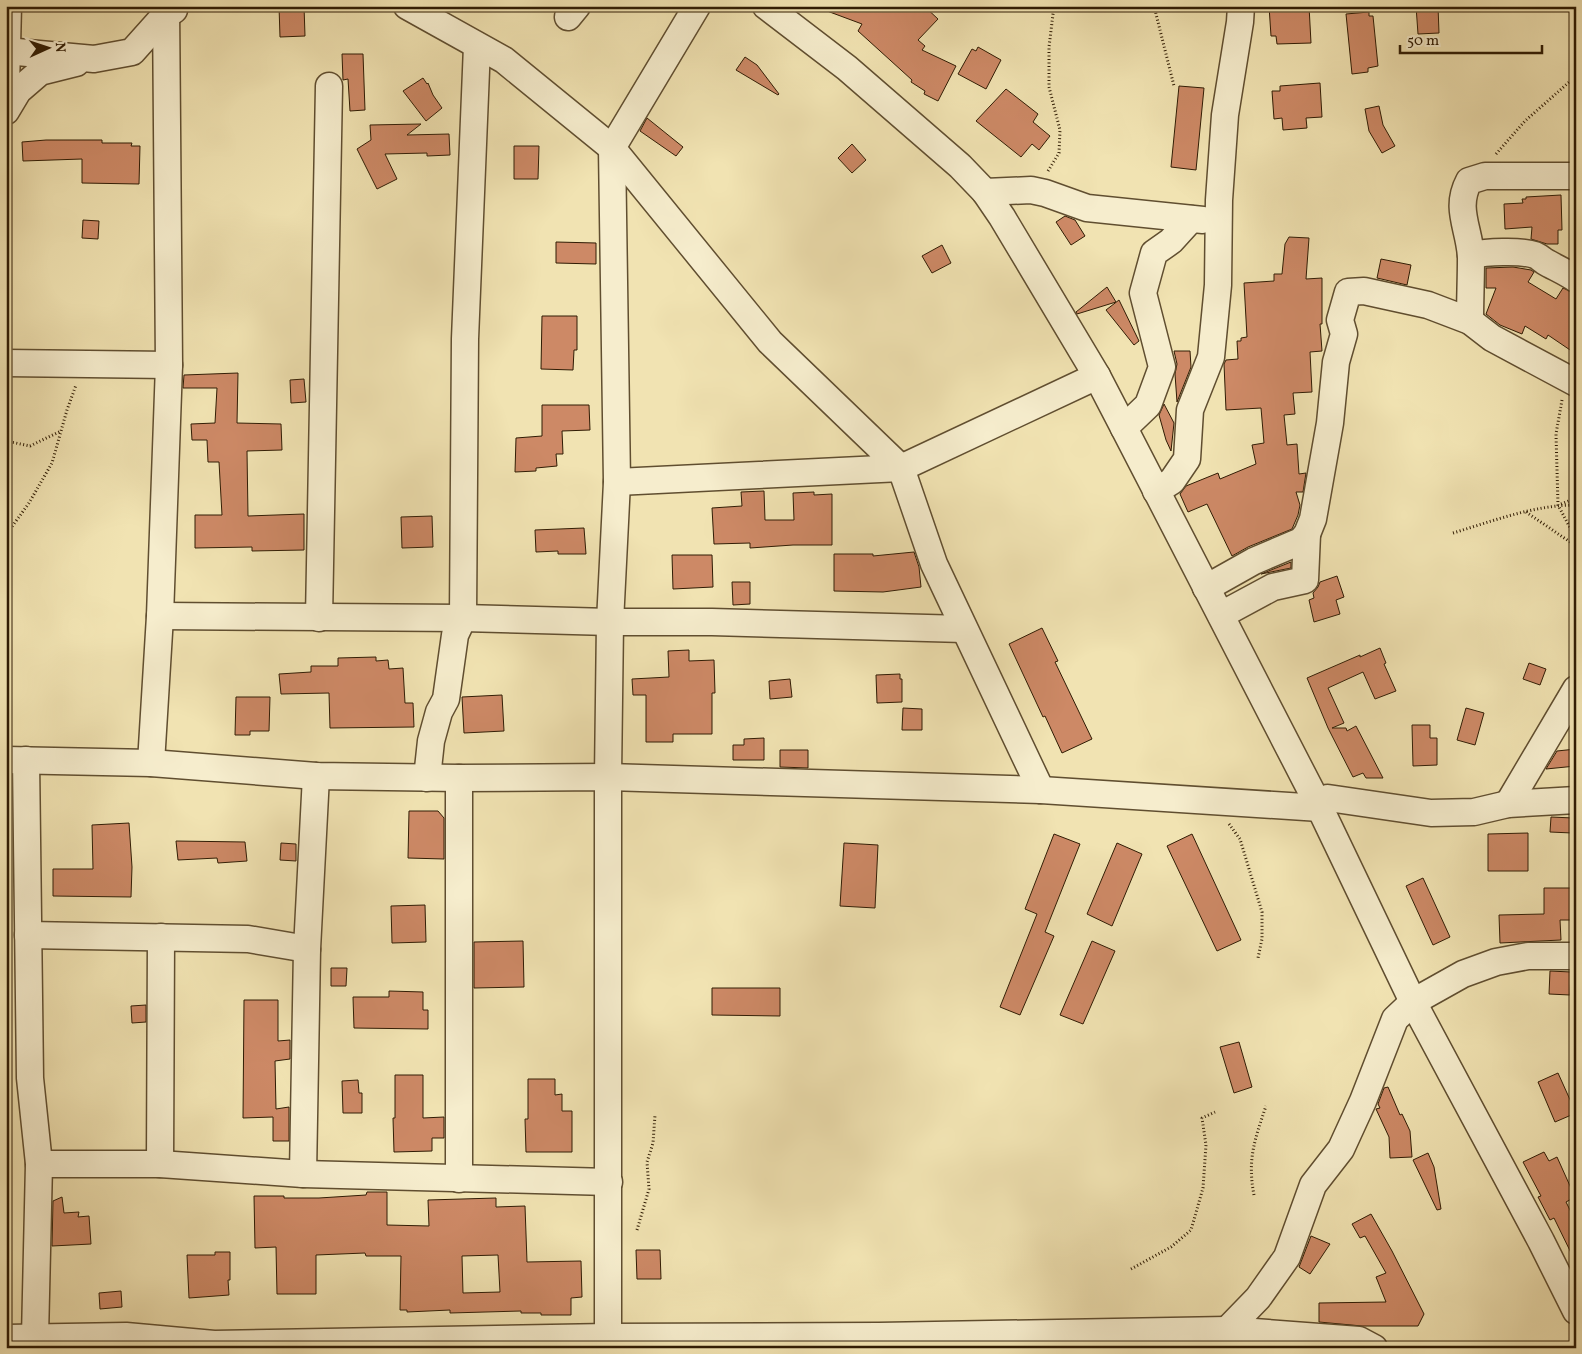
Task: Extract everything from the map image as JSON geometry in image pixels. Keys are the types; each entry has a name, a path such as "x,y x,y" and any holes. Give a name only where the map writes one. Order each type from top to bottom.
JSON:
{"street":[{"path":"6,87 8,6"},
{"path":"407,6 504,60 612,148 770,342 901,468 934,564 1042,790"},
{"path":"608,1337 608,777 610,622 617,482 612,148 697,6"},
{"path":"766,6 869,86 960,166 985,192 1002,216 1097,376 1320,808 1413,1002 1576,1311"},
{"path":"1156,491 1172,480 1186,459 1190,410 1211,357 1218,285 1219,221 1225,115 1241,6"},
{"path":"6,111 18,92 40,72 132,52 171,9"},
{"path":"151,763 160,616 169,365 171,9"},
{"path":"427,778 431,741 439,712 446,699 455,635 463,618 465,339 477,46"},
{"path":"7,51 94,59"},
{"path":"319,618 329,86"},
{"path":"1470,321 1471,255 1462,208 1463,193 1469,181 1485,176 1576,176"},
{"path":"985,192 1031,190 1046,193 1087,208 1219,221"},
{"path":"1124,428 1148,405 1162,367 1143,293 1154,253 1171,241 1191,219"},
{"path":"1471,255 1481,253 1523,253 1536,255 1576,278"},
{"path":"1206,588 1254,561 1301,541 1307,534 1313,519 1330,423 1334,377 1344,334 1340,320 1348,292 1364,291 1428,305 1470,321 1492,338 1571,380"},
{"path":"6,362 169,365"},
{"path":"617,482 901,468 1097,376"},
{"path":"1221,615 1273,587 1305,580 1307,534"},
{"path":"160,616 712,622 964,629"},
{"path":"1508,804 1576,689"},
{"path":"35,1337 39,1164 30,1078 28,935 16,760 151,763 316,776 427,778 608,777 1042,790 1320,808"},
{"path":"303,1174 307,949 316,776"},
{"path":"459,778 459,1179"},
{"path":"1320,808 1328,798 1431,812 1474,812 1508,804 1576,800"},
{"path":"28,935 248,939 307,949"},
{"path":"160,1164 161,937"},
{"path":"1228,1330 1258,1298 1287,1257 1313,1185 1341,1149 1363,1101 1395,1019 1413,1002 1463,974 1496,962 1528,956 1576,956"},
{"path":"39,1164 160,1164 303,1174 609,1182"},
{"path":"6,1338 126,1336 214,1344 608,1337 879,1336 975,1340 1068,1333 1228,1330 1359,1340 1374,1348"},
{"path":"1068,1333 1108,1348"}],"path":[{"path":"1046,193 1043,178 1059,153 1060,130 1049,87 1049,47 1054,6"},
{"path":"1154,6 1174,86"},
{"path":"1469,181 1473,172 1485,167 1525,121 1576,76"},
{"path":"6,535 29,503 52,463 84,363"},
{"path":"1571,380 1556,434 1558,505 1576,539"},
{"path":"6,441 30,446 61,431"},
{"path":"1453,533 1558,505 1576,498"},
{"path":"1558,505 1576,504"},
{"path":"1526,512 1576,546"},
{"path":"1213,801 1240,839 1262,912 1262,939 1258,958"},
{"path":"1254,1195 1250,1176 1253,1145 1266,1106"},
{"path":"1131,1268 1171,1247 1191,1230 1203,1188 1206,1146 1202,1118 1215,1112"},
{"path":"637,1230 649,1189 647,1162 652,1143 655,1115"}],"building":[{"path":"279,6 304,6 305,36 280,37"},
{"path":"820,6 924,6 938,19 918,40 925,46 922,50 956,66 938,101 924,94 925,91 911,82 912,80 858,31 862,24 819,8"},
{"path":"1269,6 1309,6 1311,43 1277,44 1276,36 1271,36"},
{"path":"1416,6 1438,6 1439,33 1418,34"},
{"path":"1369,12 1369,16 1373,16 1378,66 1368,68 1368,72 1352,74 1346,14"},
{"path":"978,47 1001,60 986,89 958,74 972,49 976,51"},
{"path":"342,54 363,54 365,110 350,111 348,79 343,80"},
{"path":"745,57 757,65 778,95 736,70"},
{"path":"423,78 428,83 433,95 442,108 426,121 403,91"},
{"path":"1320,83 1322,117 1306,118 1307,128 1283,130 1282,118 1274,119 1272,91 1280,91 1280,86"},
{"path":"1179,86 1204,88 1196,170 1171,167"},
{"path":"1006,89 1038,114 1033,122 1050,136 1039,150 1032,144 1021,157 976,121"},
{"path":"1379,106 1383,125 1395,146 1382,153 1369,131 1365,109"},
{"path":"647,118 683,147 676,156 640,131"},
{"path":"421,124 407,135 449,134 450,155 427,156 427,153 385,154 397,179 377,189 357,149 371,140 370,125"},
{"path":"102,140 102,143 132,143 131,146 140,146 139,184 82,183 82,159 23,161 22,142"},
{"path":"852,144 866,160 852,173 838,158"},
{"path":"514,146 539,146 538,179 514,179"},
{"path":"1561,195 1562,230 1558,230 1558,244 1547,244 1531,239 1532,227 1505,229 1504,204 1523,203 1522,199 1526,199 1526,197"},
{"path":"1065,216 1075,220 1085,236 1071,245 1056,222"},
{"path":"83,220 99,221 98,239 82,238"},
{"path":"1289,237 1309,238 1306,279 1322,278 1322,324 1320,324 1322,351 1310,352 1312,392 1293,393 1295,414 1284,415 1287,445 1297,444 1299,474 1306,473 1303,492 1296,492 1300,505 1292,529 1248,547 1232,556 1207,504 1188,512 1180,494 1186,486 1218,473 1220,479 1256,464 1252,445 1264,443 1261,408 1226,410 1224,364 1226,360 1238,359 1237,341 1247,337 1244,283 1274,281 1274,274 1282,274 1285,244"},
{"path":"556,242 596,243 596,264 556,263"},
{"path":"942,245 951,263 932,273 922,256"},
{"path":"1381,259 1411,265 1407,285 1377,278"},
{"path":"1513,267 1534,272 1528,282 1556,299 1563,288 1576,294 1576,354 1548,335 1546,339 1525,326 1522,334 1500,325 1486,314 1496,288 1486,288 1486,268"},
{"path":"1107,287 1116,302 1077,314 1076,312"},
{"path":"1119,300 1139,341 1134,345 1106,310"},
{"path":"542,316 577,316 577,350 574,350 573,370 541,369"},
{"path":"1174,351 1190,351 1191,367 1177,402 1175,374 1177,364"},
{"path":"238,373 237,423 281,424 282,450 247,451 248,516 304,514 304,550 252,551 252,547 195,548 195,515 222,515 219,462 208,462 207,440 192,440 191,424 215,423 217,388 183,388 184,375"},
{"path":"304,379 306,402 291,403 290,380"},
{"path":"1164,404 1174,423 1171,451 1159,415"},
{"path":"542,405 589,405 590,430 562,431 563,454 556,454 557,466 536,468 536,471 515,472 516,438 542,436"},
{"path":"764,491 765,520 794,520 793,493 814,492 814,495 832,494 832,545 750,548 750,543 714,544 712,508 742,506 741,492"},
{"path":"432,516 433,547 402,548 401,517"},
{"path":"584,528 586,554 558,554 558,551 536,552 535,530"},
{"path":"914,552 919,567 921,587 883,592 834,591 834,554 873,554 873,556"},
{"path":"672,555 712,555 713,587 673,589"},
{"path":"1291,562 1291,568 1261,574"},
{"path":"1337,576 1344,597 1336,600 1340,614 1314,622 1309,600 1314,598 1313,593 1320,582"},
{"path":"732,582 750,582 750,604 733,605"},
{"path":"1042,628 1058,661 1055,662 1092,739 1062,753 1009,644"},
{"path":"1380,648 1386,663 1384,664 1396,691 1375,699 1363,672 1328,688 1344,723 1332,728 1346,728 1347,731 1356,726 1383,778 1366,778 1363,773 1353,777 1328,728 1307,678"},
{"path":"689,650 689,661 714,660 715,693 712,693 712,734 673,734 673,742 646,742 646,695 633,695 632,679 669,677 668,651"},
{"path":"376,657 376,661 388,660 389,669 403,668 405,703 413,703 414,727 330,728 329,693 281,694 279,674 311,672 311,666 338,666 338,658"},
{"path":"1529,663 1546,669 1540,685 1523,679"},
{"path":"900,674 900,679 902,679 902,702 877,703 876,675"},
{"path":"790,679 792,697 770,699 769,681"},
{"path":"502,695 504,731 464,733 462,697"},
{"path":"236,697 270,697 269,731 250,731 250,735 235,735"},
{"path":"903,708 922,709 922,730 902,730"},
{"path":"1466,708 1484,713 1475,745 1457,740"},
{"path":"1412,725 1430,725 1430,738 1437,738 1437,765 1413,766"},
{"path":"764,738 764,760 733,760 733,745 744,745 744,739"},
{"path":"1576,749 1576,766 1546,769 1557,751"},
{"path":"780,750 808,750 808,768 780,767"},
{"path":"409,811 438,811 444,818 444,859 408,858"},
{"path":"1551,817 1573,818 1572,833 1550,832"},
{"path":"129,823 132,867 131,897 53,896 53,869 93,869 92,825"},
{"path":"1528,833 1528,871 1488,871 1488,834"},
{"path":"1054,834 1080,844 1045,932 1054,936 1020,1015 1000,1007 1037,914 1025,909"},
{"path":"1192,834 1241,940 1217,951 1167,846"},
{"path":"176,841 245,842 247,861 218,863 217,858 178,860"},
{"path":"281,843 296,844 296,861 280,860"},
{"path":"844,843 878,845 875,908 840,906"},
{"path":"1117,843 1142,854 1112,926 1087,914"},
{"path":"1423,878 1450,937 1433,945 1406,886"},
{"path":"1544,888 1575,888 1575,920 1560,920 1561,940 1500,943 1499,915 1544,914"},
{"path":"425,905 426,942 392,943 391,906"},
{"path":"523,941 524,987 474,988 474,942"},
{"path":"1092,941 1115,951 1083,1024 1060,1015"},
{"path":"331,968 347,968 346,986 331,986"},
{"path":"1550,971 1571,972 1570,995 1549,994"},
{"path":"712,988 780,988 780,1016 712,1015"},
{"path":"389,991 423,992 423,1010 428,1010 428,1029 354,1028 353,997 389,997"},
{"path":"244,1000 278,1000 278,1041 290,1040 290,1059 275,1061 276,1109 289,1107 289,1141 273,1141 273,1117 243,1118"},
{"path":"146,1005 146,1022 132,1023 131,1006"},
{"path":"1239,1042 1252,1087 1234,1093 1220,1047"},
{"path":"1558,1073 1576,1113 1555,1122 1538,1082"},
{"path":"395,1075 423,1075 423,1118 444,1117 444,1138 432,1138 432,1151 394,1152"},
{"path":"528,1079 555,1079 555,1095 562,1094 562,1111 572,1111 572,1152 526,1152 525,1119 528,1119"},
{"path":"358,1080 359,1093 362,1093 362,1113 343,1113 342,1081"},
{"path":"1388,1087 1400,1115 1402,1114 1410,1131 1412,1157 1390,1158 1389,1137 1376,1109 1380,1108 1378,1104 1384,1088"},
{"path":"1544,1152 1549,1161 1557,1157 1575,1197 1566,1202 1576,1222 1576,1263 1554,1218 1550,1220 1538,1197 1541,1196 1523,1162"},
{"path":"1428,1153 1434,1167 1441,1209 1437,1210 1413,1160"},
{"path":"367,1192 387,1192 387,1225 429,1226 428,1200 496,1198 496,1207 525,1206 527,1262 581,1261 582,1297 571,1298 571,1315 541,1315 541,1313 521,1313 521,1311 450,1313 450,1310 407,1312 407,1310 400,1310 401,1256 366,1256 365,1253 316,1255 316,1294 277,1294 276,1247 255,1248 254,1196 319,1198 366,1195","holes":["498,1255 500,1292 463,1293 462,1256"]},
{"path":"62,1197 64,1213 79,1212 78,1217 89,1216 91,1244 52,1246 53,1201"},
{"path":"1371,1214 1424,1314 1418,1326 1362,1326 1319,1322 1319,1303 1386,1302 1376,1277 1386,1273 1365,1236 1360,1238 1352,1224"},
{"path":"1311,1236 1330,1244 1310,1274 1299,1267"},
{"path":"636,1250 660,1250 661,1279 637,1279"},
{"path":"215,1252 230,1252 229,1295 189,1298 187,1255 215,1255"},
{"path":"121,1291 122,1307 100,1309 99,1293"}]}
